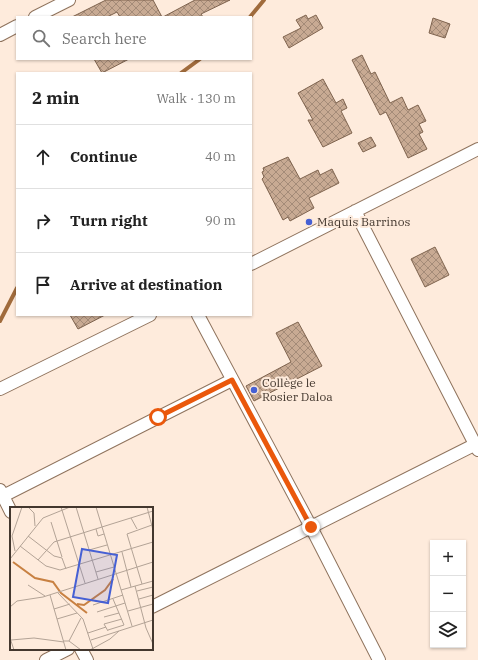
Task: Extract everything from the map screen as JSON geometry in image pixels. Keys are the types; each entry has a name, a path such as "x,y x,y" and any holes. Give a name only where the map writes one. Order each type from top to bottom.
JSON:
{"street":[{"path":"37,16 69,0"},
{"path":"0,35 16,27"},
{"path":"252,263 478,149"},
{"path":"153,606 477,446 355,211"},
{"path":"0,389 148,316"},
{"path":"199,316 311,527 378,659"},
{"path":"10,510 2,493 232,380"},
{"path":"46,660 66,650"},
{"path":"82,650 87,660"}],"building":[{"path":"106,0 153,0 161,16 119,16 117,12 109,16 74,16"},
{"path":"195,0 230,0 201,14 202,16 165,16"},
{"path":"306,15 308,19 316,15 323,28 289,48 283,37 301,28 296,20"},
{"path":"433,18 450,24 445,38 429,33"},
{"path":"362,55 371,74 375,72 390,103 402,97 408,110 418,105 426,121 419,124 423,132 419,134 427,149 408,158 386,112 380,115 352,60"},
{"path":"95,60 127,60 104,72 101,72"},
{"path":"323,79 336,103 343,99 347,108 341,111 352,133 323,147 308,120 313,120 298,93"},
{"path":"371,137 376,146 363,152 358,143"},
{"path":"288,157 300,179 318,170 320,175 332,169 339,183 309,198 314,208 290,221 288,217 283,220 262,179 264,177 262,172 264,171 263,168"},
{"path":"435,247 449,275 425,287 411,259"},
{"path":"71,316 103,316 78,329"},
{"path":"298,322 322,366 254,401 246,386 291,362 276,333"}],"waterway":[{"path":"251,16 264,0"},
{"path":"182,72 199,60"},
{"path":"0,321 16,290"}],"place":[{"name":"Maquis Barrinos","path":"309,222"},
{"name":"Collège le Rosier Daloa","path":"254,390"}],"route":[{"path":"158,417 232,380 311,527"}]}
